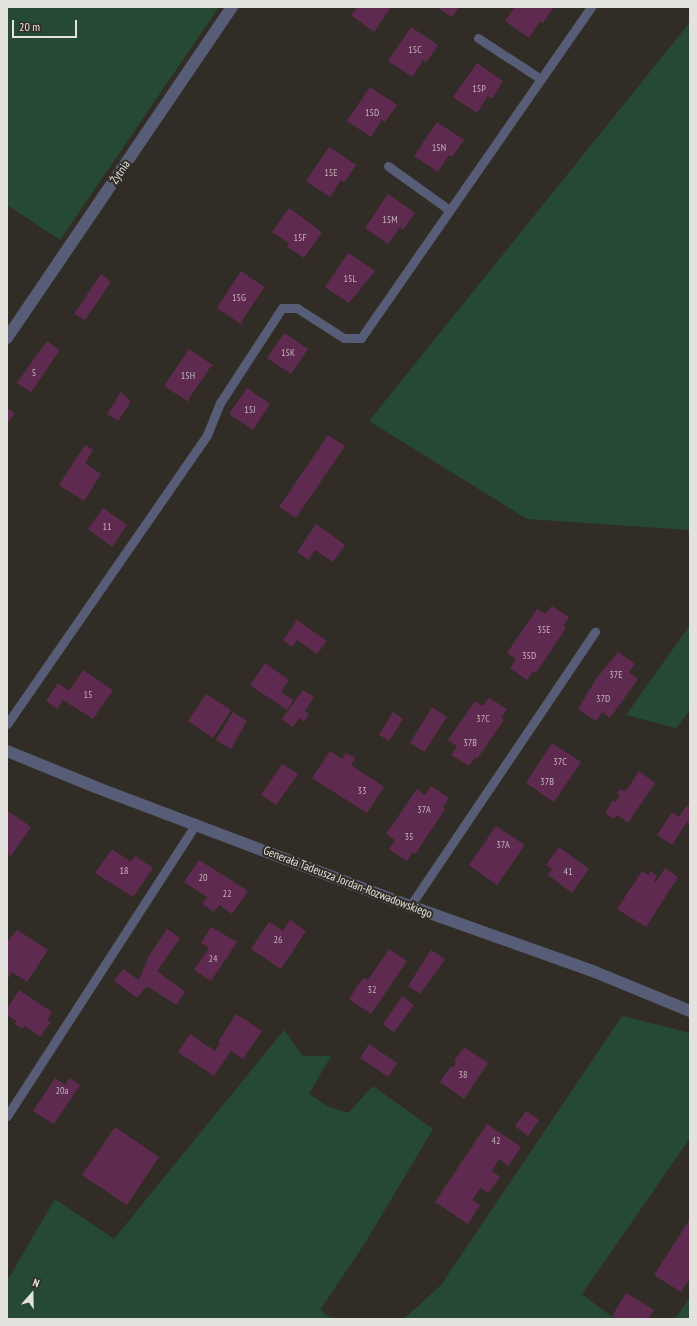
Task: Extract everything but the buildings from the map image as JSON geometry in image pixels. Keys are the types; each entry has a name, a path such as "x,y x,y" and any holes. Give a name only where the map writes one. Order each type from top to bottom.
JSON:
{"street":[{"name":"Żytnia","path":"7,338 232,7"},
{"name":"Generała Tadeusza Jordan-Rozwadowskiego","path":"7,751 410,906 595,972 690,1011"}],"lane":[{"path":"7,724 207,435 220,403 282,308 297,308 344,338 361,338 448,209 591,7"},
{"path":"478,38 541,79"},
{"path":"388,166 448,209"},
{"path":"410,906 595,632"},
{"path":"7,1116 196,824"}],"green space":[{"path":"7,7 219,7 60,240 7,205"},
{"path":"690,22 690,530 527,519 369,421"},
{"path":"690,625 690,710 676,728 626,715"},
{"path":"622,1016 690,1033 690,1138 582,1294 615,1319 404,1319 441,1285"},
{"path":"284,1030 303,1056 331,1056 309,1094 327,1106 348,1113 373,1086 433,1129 365,1243 320,1310 332,1319 7,1319 7,1281 55,1199 114,1239"},
{"path":"690,1297 690,1319 675,1319"}]}
